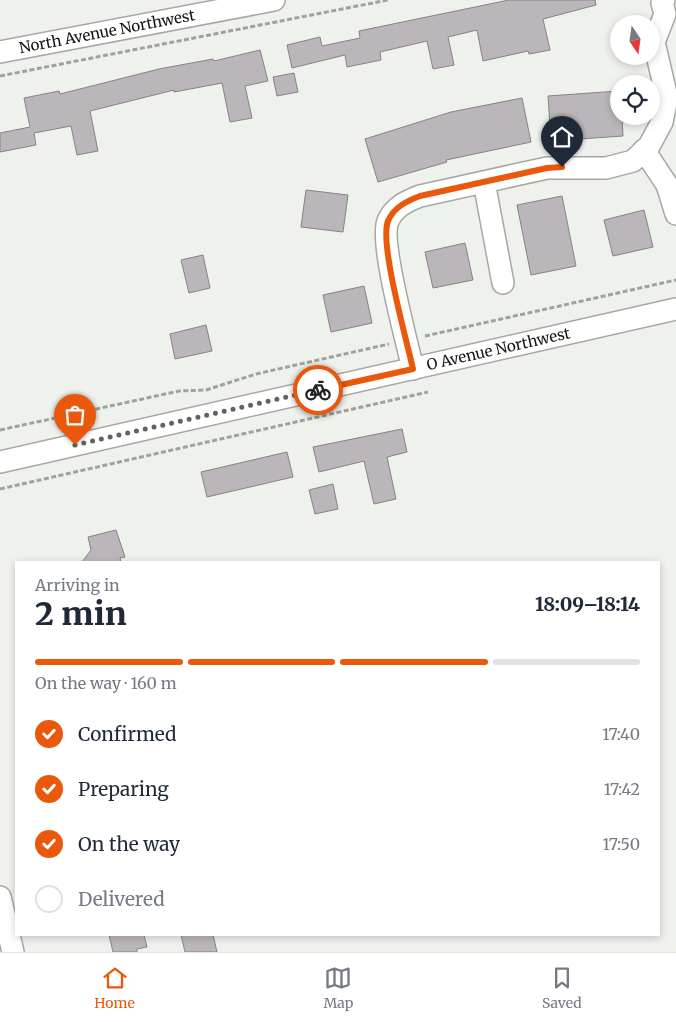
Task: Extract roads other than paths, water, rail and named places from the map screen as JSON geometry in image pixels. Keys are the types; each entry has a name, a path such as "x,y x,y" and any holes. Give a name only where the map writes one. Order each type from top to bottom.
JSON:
{"street":[{"name":"North Avenue Northwest","path":"0,52 274,0"},
{"path":"413,369 386,245 388,221 402,203 420,196 547,168 606,168 633,161 644,150 662,122 667,98 654,42 668,6"},
{"path":"644,150 667,185 676,214"},
{"path":"484,182 503,283"},
{"name":"O Avenue Northwest","path":"0,462 676,309"},
{"path":"0,897 13,952"}]}
